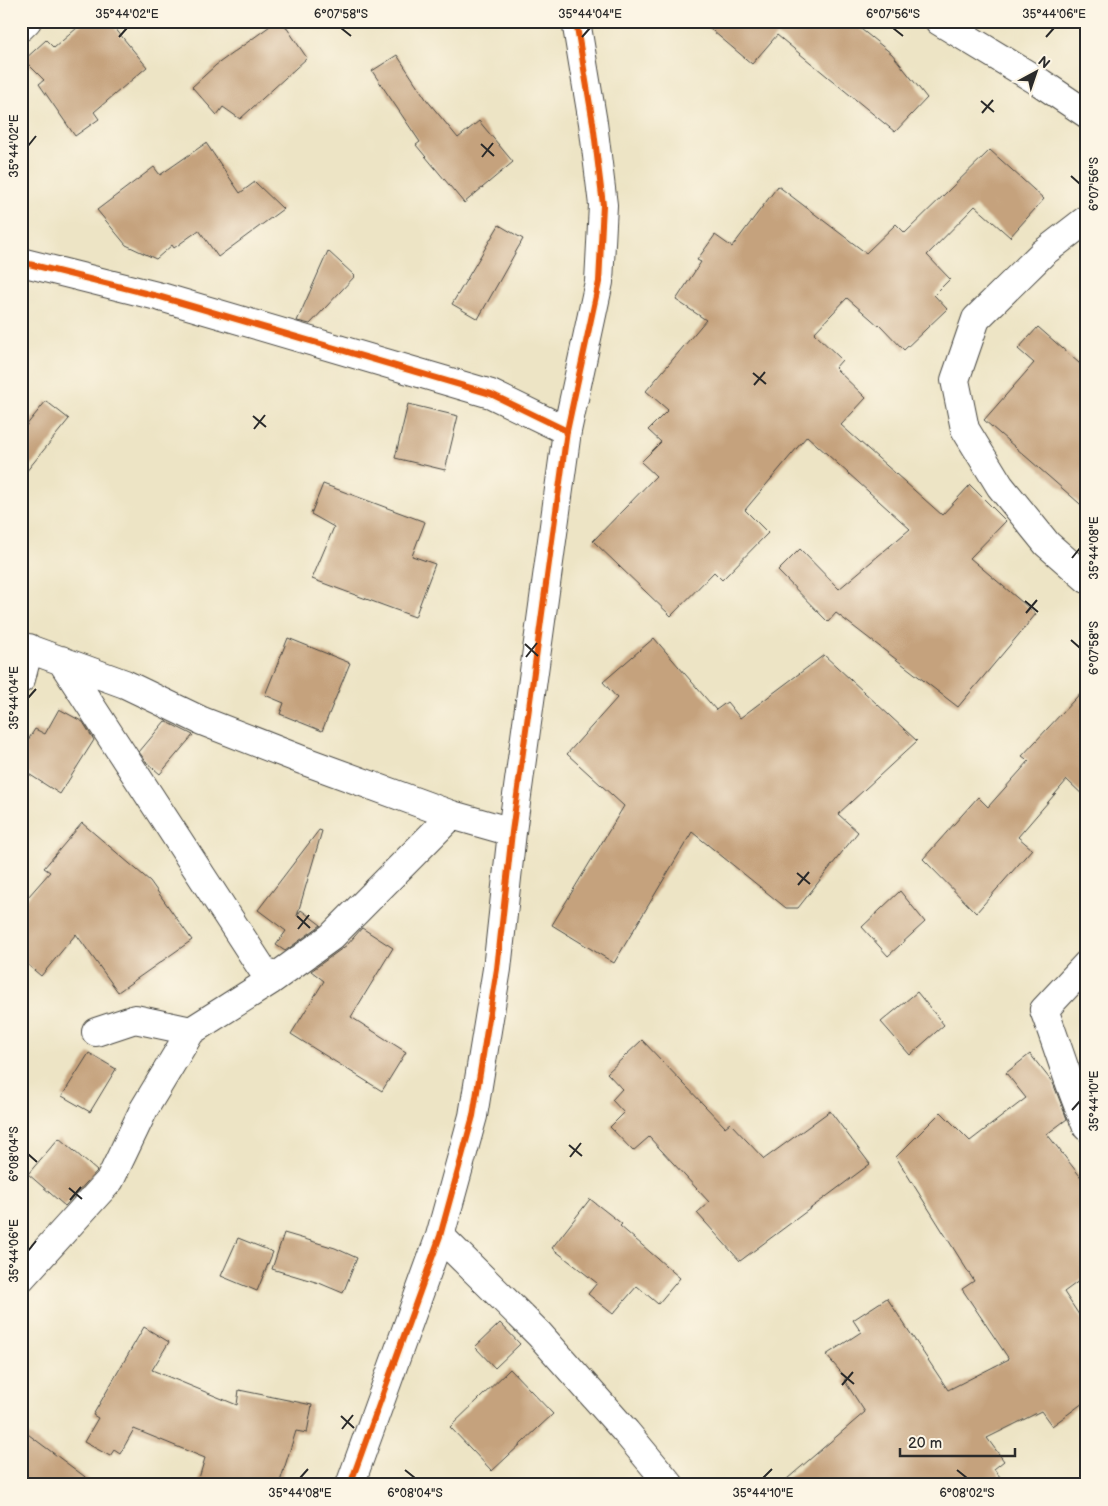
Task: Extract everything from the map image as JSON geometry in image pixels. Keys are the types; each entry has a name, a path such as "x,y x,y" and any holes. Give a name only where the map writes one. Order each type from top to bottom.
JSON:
{"street":[{"path":"21,27 27,21"},
{"path":"350,1485 440,1236 473,1116 497,969 512,832 567,431 599,282 603,205 593,123 576,21"},
{"path":"939,21 1041,83 1087,114"},
{"path":"1087,219 1043,253 976,319 955,380 965,429 1000,486 1047,544 1087,579"},
{"path":"21,262 161,297 491,394 567,431"},
{"path":"21,679 25,647 125,684 202,721 452,815 512,832"},
{"path":"61,660 270,981"},
{"path":"21,1278 110,1180 144,1110 191,1031 270,981 331,937 452,815"},
{"path":"1087,964 1044,1010 1087,1127"},
{"path":"96,1032 134,1019 191,1031"},
{"path":"440,1236 539,1334 670,1485"}],"building":[{"path":"85,21 109,21 147,67 94,112 99,119 75,136 39,84 44,80 24,60 46,40 54,48"},
{"path":"277,21 282,21 307,58 240,119 223,107 217,115 192,87 216,65"},
{"path":"701,21 851,21 892,54 927,98 895,132 777,35 752,64"},
{"path":"397,55 426,99 458,138 479,121 513,162 464,203 416,145 420,142 372,71"},
{"path":"206,143 240,193 255,182 283,209 218,257 199,230 174,248 172,245 156,259 126,245 97,210 154,167 160,175"},
{"path":"990,150 1044,199 1010,237 975,206 927,255 950,279 934,295 947,309 904,350 880,325 847,298 814,333 842,360 835,368 866,398 841,425 942,515 970,485 1006,521 970,558 1036,614 958,707 836,613 828,622 778,571 800,549 839,589 910,529 807,436 745,510 768,533 722,580 714,572 671,616 593,541 656,476 641,462 661,442 648,430 668,410 646,391 706,320 676,300 701,262 697,260 715,235 732,247 778,186 866,253 896,224 905,233"},
{"path":"499,225 523,239 478,319 452,304"},
{"path":"328,251 355,276 310,324 297,321"},
{"path":"1038,327 1087,370 1087,510 984,420 1034,363 1018,349"},
{"path":"46,401 69,419 21,478 21,432"},
{"path":"408,404 458,416 445,470 395,458"},
{"path":"323,484 425,522 412,556 435,564 415,617 312,579 334,527 311,514"},
{"path":"288,638 350,663 322,731 280,714 284,703 265,695"},
{"path":"654,638 716,710 727,702 740,718 824,655 917,741 838,814 858,832 798,908 786,908 692,832 614,963 552,925 624,806 567,754 617,698 603,682"},
{"path":"1087,686 1087,799 1067,780 1018,837 1032,849 976,913 923,859 978,797 988,807 1029,761 1022,756"},
{"path":"59,709 83,722 94,740 60,794 21,769 21,751 35,729 45,734"},
{"path":"165,721 193,735 160,774 147,763 139,752"},
{"path":"82,823 150,881 192,940 118,992 76,934 41,976 21,959 21,905 50,872 44,868"},
{"path":"319,830 322,831 297,916 301,910 321,925 285,951 276,945 286,931 258,910"},
{"path":"900,891 925,922 888,956 862,927"},
{"path":"362,928 393,948 351,1017 406,1052 382,1091 291,1034 324,981 311,971 347,945"},
{"path":"917,992 944,1025 910,1055 881,1022"},
{"path":"642,1040 725,1127 730,1123 764,1159 830,1111 870,1164 740,1261 697,1213 709,1202 649,1137 633,1151 610,1127 624,1113 612,1100 622,1089 607,1073"},
{"path":"89,1053 116,1069 90,1112 62,1096"},
{"path":"1030,1054 1053,1083 1067,1119 1047,1134 1087,1185 1087,1275 1064,1292 1087,1327 1087,1400 1052,1426 1041,1411 987,1438 1004,1461 994,1469 1006,1485 780,1485 865,1412 844,1380 846,1378 826,1355 861,1332 853,1320 887,1298 948,1390 1009,1359 962,1289 974,1281 896,1157 941,1112 970,1141 1026,1098 1006,1073"},
{"path":"59,1138 97,1171 65,1206 28,1174"},
{"path":"590,1199 622,1224 620,1226 680,1278 658,1304 637,1286 613,1314 588,1294 597,1283 552,1248"},
{"path":"284,1233 335,1248 357,1258 343,1293 319,1283 272,1269"},
{"path":"238,1238 273,1252 257,1291 221,1276"},
{"path":"500,1323 520,1344 495,1368 475,1347"},
{"path":"144,1327 169,1342 152,1370 237,1405 239,1390 312,1405 307,1433 296,1431 279,1485 197,1485 205,1458 134,1429 120,1454 114,1450 110,1456 84,1442 98,1418 93,1415"},
{"path":"510,1369 553,1414 492,1471 450,1427"},
{"path":"21,1429 96,1485 21,1485"}],"cycle path":[{"path":"350,1485 440,1236 473,1116 497,969 512,832 567,431 599,282 603,205 593,123 576,21"},
{"path":"21,262 161,297 491,394 567,431"}]}
